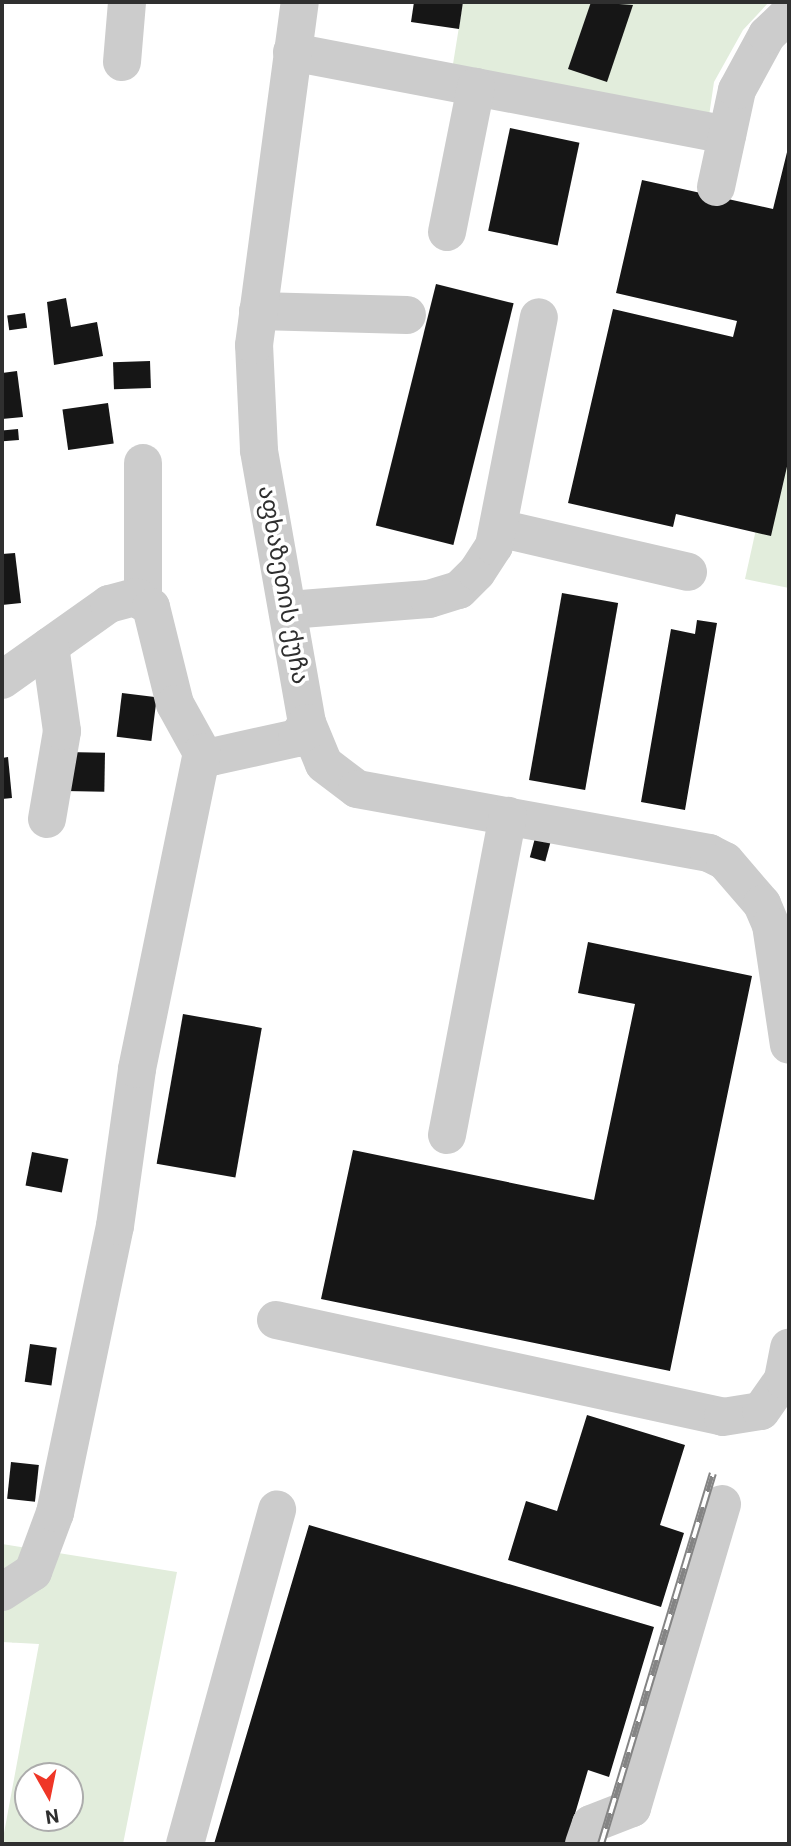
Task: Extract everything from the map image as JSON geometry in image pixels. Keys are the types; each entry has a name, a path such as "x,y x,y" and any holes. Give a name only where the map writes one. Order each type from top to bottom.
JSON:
{"street":[{"path":"122,62 127,2"},
{"name":"აფხაზეთის ქუჩა","path":"300,2 254,345 259,450 307,723 324,764 357,789 709,853 725,861 756,896 771,925 789,1045"},
{"path":"716,187 737,90 767,35 789,14"},
{"path":"292,52 727,135"},
{"path":"447,232 476,87"},
{"path":"258,311 407,315"},
{"path":"289,610 429,600 459,590 494,546 539,317"},
{"path":"142,463 143,602"},
{"path":"498,528 688,572"},
{"path":"2,680 109,604 136,597 150,607 175,704 202,753 211,757 297,738 307,723"},
{"path":"47,820 62,731 50,646"},
{"path":"2,1592 33,1572 55,1513 115,1226 137,1069 202,753"},
{"path":"447,1135 508,816"},
{"path":"276,1320 723,1417 761,1411 783,1379 789,1348"},
{"path":"584,1844 591,1824 632,1808 722,1504"},
{"path":"185,1844 277,1508"}],"green space":[{"path":"463,2 769,2 743,30 714,82 709,116 453,64"},
{"path":"789,380 789,588 745,579"},
{"path":"2,1544 177,1572 123,1844 2,1844 14,1779 14,1832 84,1832 84,1762 17,1762 39,1644 2,1642"}],"building":[{"path":"414,2 463,2 459,29 411,22"},
{"path":"591,2 633,5 607,82 568,69"},
{"path":"510,128 579,143 558,245 488,231"},
{"path":"789,144 789,458 771,536 676,514 673,527 568,503 613,309 733,337 737,321 616,293 642,180 773,209"},
{"path":"436,284 514,303 453,545 376,526"},
{"path":"66,298 71,327 97,322 103,356 54,365 47,302"},
{"path":"25,313 27,328 9,330 7,316"},
{"path":"150,361 151,388 114,389 113,362"},
{"path":"17,371 23,417 2,419 2,373"},
{"path":"108,403 114,444 68,450 62,409"},
{"path":"18,429 19,440 3,441 2,430"},
{"path":"15,553 21,603 2,605 2,554"},
{"path":"562,593 618,603 585,790 529,780"},
{"path":"697,620 717,623 685,810 641,802 671,629 695,634"},
{"path":"122,693 157,697 151,741 117,737"},
{"path":"66,752 105,753 104,792 65,791"},
{"path":"8,757 12,798 2,799 2,758"},
{"path":"535,838 550,842 545,861 530,857"},
{"path":"588,942 752,976 670,1371 321,1299 353,1150 594,1200 635,1004 578,993"},
{"path":"183,1014 262,1028 235,1178 157,1164"},
{"path":"32,1152 68,1159 62,1192 26,1185"},
{"path":"30,1344 57,1348 51,1385 25,1382"},
{"path":"587,1415 685,1445 660,1525 684,1533 661,1607 508,1560 526,1501 557,1511"},
{"path":"11,1462 39,1465 35,1502 7,1499"},
{"path":"309,1525 654,1627 609,1777 588,1770 566,1844 214,1844"}],"railway":[{"path":"601,1844 713,1474"}]}
